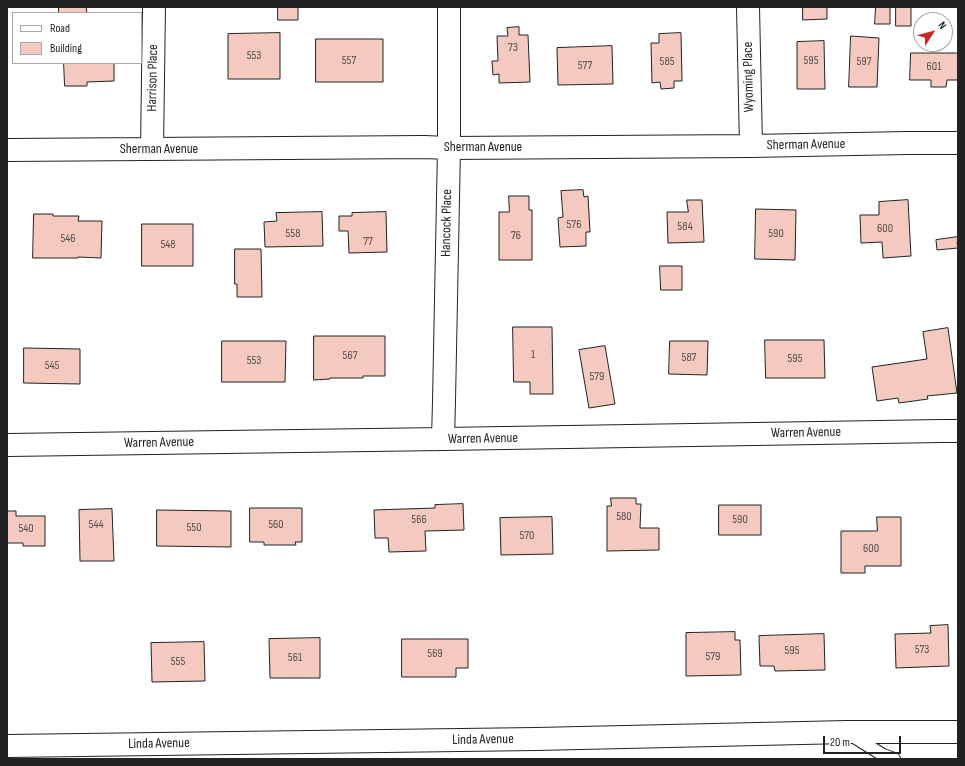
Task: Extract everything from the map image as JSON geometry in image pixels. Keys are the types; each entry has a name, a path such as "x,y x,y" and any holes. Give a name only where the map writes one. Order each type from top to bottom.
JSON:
{"street":[{"name":"Harrison Place","path":"152,149 154,7"},
{"name":"Hancock Place","path":"442,439 445,393 449,148 449,7"},
{"name":"Wyoming Place","path":"748,7 751,146"},
{"name":"Sherman Avenue","path":"7,150 751,146 958,143"},
{"name":"Warren Avenue","path":"7,445 958,431"},
{"name":"Linda Avenue","path":"7,746 536,739 847,732 958,732"}],"lane":[{"path":"847,732 883,755 894,759"}],"building":[{"path":"59,7 86,7 87,12 59,12"},
{"path":"278,7 298,7 298,20 278,20"},
{"path":"803,7 827,7 827,19 803,20"},
{"path":"876,7 890,7 890,24 875,24"},
{"path":"896,7 911,7 911,26 896,26"},
{"path":"519,27 519,35 528,35 530,82 499,83 499,74 493,75 492,61 498,61 497,36 508,36 507,28"},
{"path":"280,33 280,79 228,79 228,34"},
{"path":"681,33 682,81 674,81 674,88 661,89 660,82 652,83 651,43 659,43 659,34"},
{"path":"851,36 879,38 877,87 849,87"},
{"path":"316,39 383,39 383,82 316,82"},
{"path":"824,41 825,89 797,89 797,42"},
{"path":"612,46 613,84 558,85 557,48"},
{"path":"911,53 958,53 958,80 947,80 946,87 931,87 931,80 910,80"},
{"path":"64,64 114,64 114,81 87,82 87,86 65,86"},
{"path":"583,190 584,197 588,196 590,232 586,232 586,246 560,247 558,218 563,217 561,191"},
{"path":"509,196 529,196 529,210 532,210 532,260 499,260 499,212 509,212"},
{"path":"687,200 702,200 704,242 668,243 667,212 688,212"},
{"path":"908,200 911,256 883,258 882,242 861,243 860,215 879,215 879,202"},
{"path":"756,209 796,210 795,260 755,259"},
{"path":"322,212 323,246 265,247 264,222 277,221 276,213"},
{"path":"386,212 387,252 349,253 348,231 339,231 339,216 352,216 352,213"},
{"path":"34,214 79,216 78,221 102,221 101,258 33,258"},
{"path":"142,224 193,224 193,266 142,266"},
{"path":"958,237 958,248 937,250 936,240"},
{"path":"235,249 261,249 262,297 237,297 237,284 235,284"},
{"path":"660,266 682,266 682,290 661,290"},
{"path":"513,327 552,327 553,394 530,394 530,382 514,382"},
{"path":"948,328 957,393 927,396 928,399 899,403 898,398 877,401 872,367 927,359 923,332"},
{"path":"314,336 385,336 385,376 363,376 363,378 330,378 314,380"},
{"path":"765,340 824,340 825,378 766,378"},
{"path":"222,341 286,341 285,382 222,382"},
{"path":"670,341 708,341 707,375 669,374"},
{"path":"605,346 615,404 589,408 579,350"},
{"path":"24,348 80,349 80,384 24,383"},
{"path":"611,498 636,498 636,504 641,504 640,528 659,528 659,550 607,551 607,506 611,506"},
{"path":"463,504 464,530 425,531 426,551 389,552 388,538 375,538 374,510 435,508 435,505"},
{"path":"719,505 761,505 761,535 719,535"},
{"path":"250,508 302,508 302,542 295,542 296,545 264,545 264,542 250,542"},
{"path":"112,509 114,561 80,561 79,510"},
{"path":"157,510 231,511 231,547 157,546"},
{"path":"7,511 16,511 16,516 45,516 45,546 23,546 23,543 7,543"},
{"path":"552,517 553,554 501,555 500,518"},
{"path":"877,517 901,517 901,566 865,566 865,573 841,573 841,531 877,531"},
{"path":"948,625 949,666 896,668 895,634 931,633 930,626"},
{"path":"735,632 735,640 740,640 741,675 686,676 686,633"},
{"path":"824,634 825,670 775,671 774,666 760,666 759,636"},
{"path":"320,638 320,678 270,678 269,639"},
{"path":"402,639 468,639 468,668 456,668 456,677 402,677"},
{"path":"204,642 205,681 152,682 151,643"}]}
